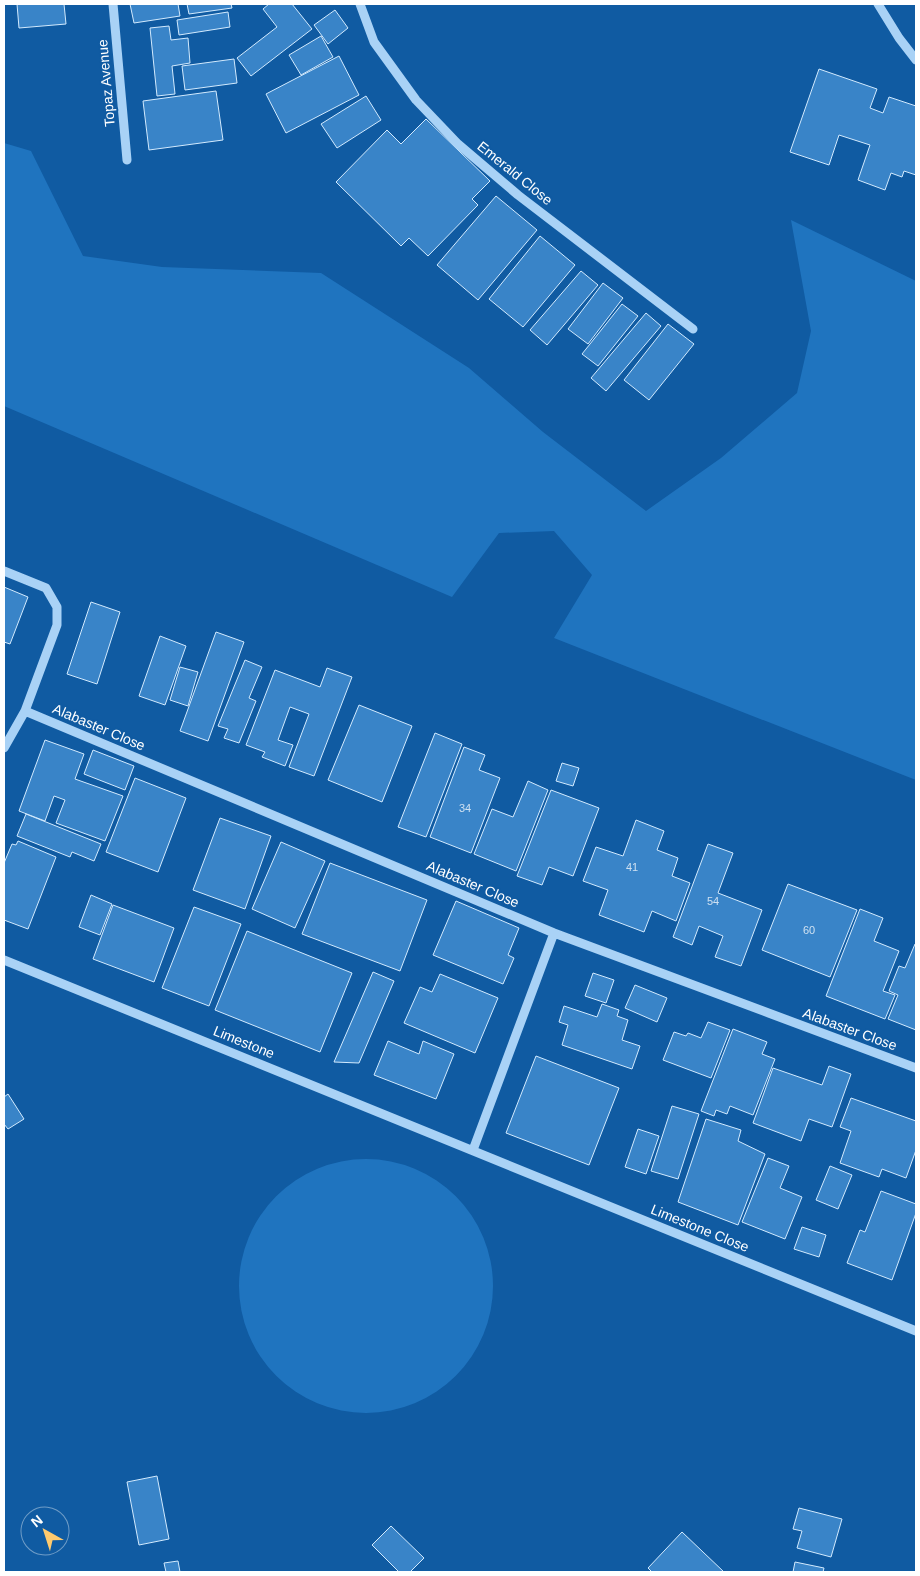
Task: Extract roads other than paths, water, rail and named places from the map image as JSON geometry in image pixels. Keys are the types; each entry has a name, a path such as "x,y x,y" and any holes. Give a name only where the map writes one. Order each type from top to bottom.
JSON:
{"street":[{"name":"Topaz Avenue","path":"113,4 127,160"},
{"name":"Emerald Close","path":"360,4 374,42 416,100 458,144 518,195 692,329"},
{"path":"878,4 899,38 916,60"},
{"path":"4,571 46,588 57,607 57,625 25,711 4,748"},
{"name":"Alabaster Close","path":"25,711 554,934 916,1068"},
{"path":"474,1150 554,934"},
{"name":"Limestone","path":"4,960 474,1150"},
{"name":"Limestone Close","path":"474,1150 916,1330"}]}
